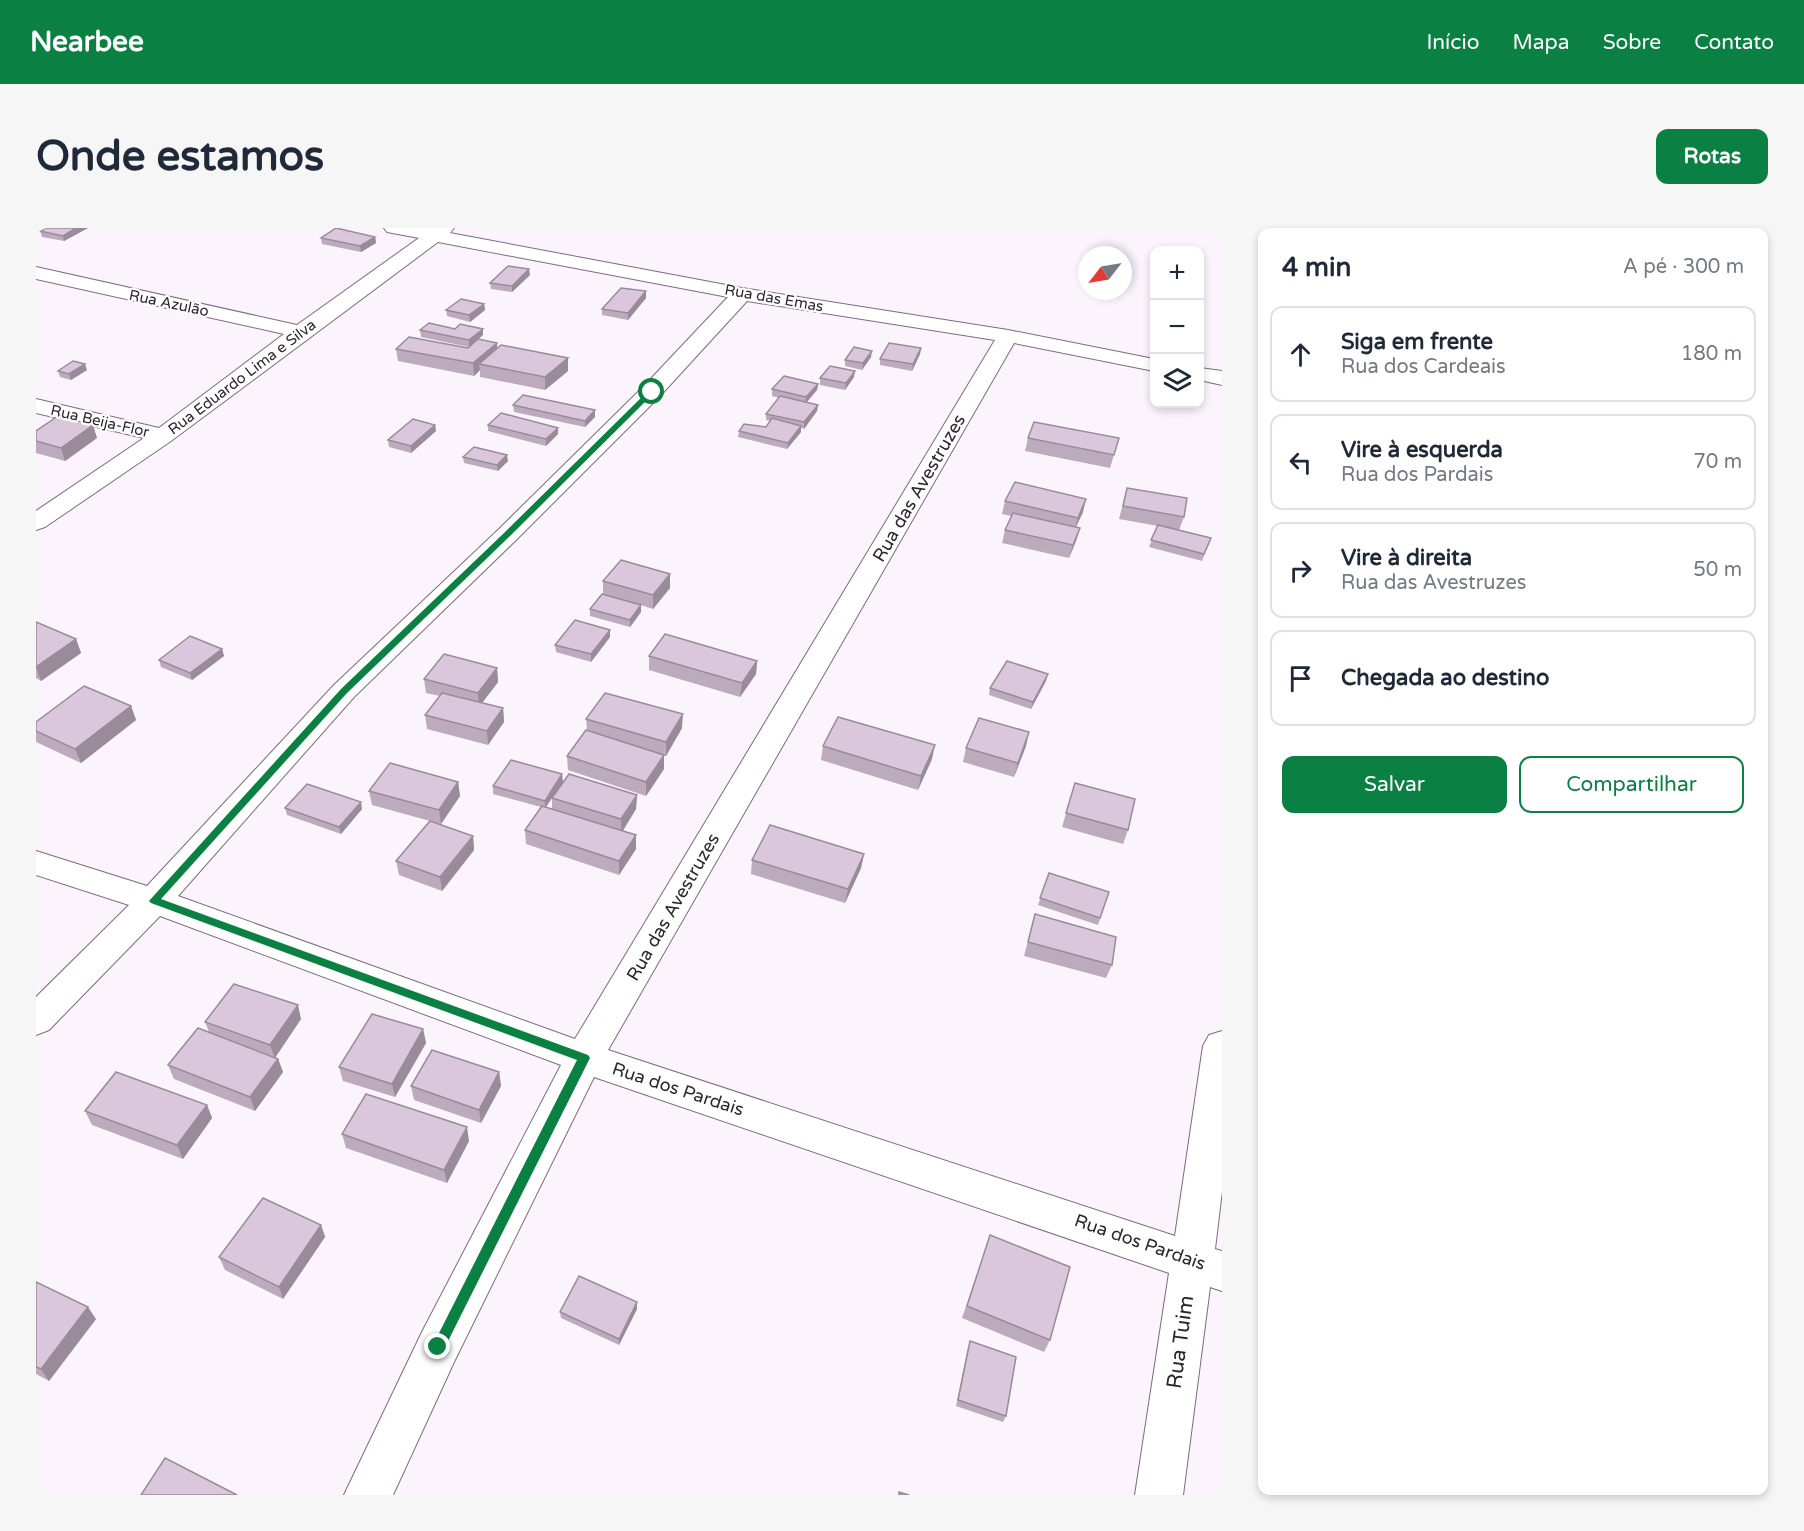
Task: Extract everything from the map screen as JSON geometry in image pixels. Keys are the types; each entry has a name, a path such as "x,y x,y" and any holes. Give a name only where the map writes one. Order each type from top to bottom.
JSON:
{"street":[{"name":"Rua das Emas","path":"393,228 440,232 742,294 1008,336 1150,364"},
{"name":"Rua Eduardo Lima e Silva","path":"36,522 164,436 301,332 440,232"},
{"name":"Rua Azulão","path":"36,273 301,332"},
{"path":"36,1020 154,901 344,691 507,535 643,400 742,294"},
{"name":"Rua das Avestruzes","path":"368,1495 438,1347 584,1058 1008,336"},
{"path":"1204,375 1222,378"},
{"name":"Rua Beija-Flor","path":"36,406 164,436"},
{"name":"Rua dos Pardais","path":"36,863 154,901 584,1058 1207,1265"},
{"name":"Rua Tuim","path":"1159,1495 1207,1265 1222,1047"}],"building":[{"path":"46,228 76,228 63,236 40,231"},
{"path":"336,228 375,237 360,246 321,238"},
{"path":"508,266 529,269 512,286 490,283"},
{"path":"621,288 646,291 628,313 602,309"},
{"path":"461,299 484,304 469,315 446,310"},
{"path":"429,323 455,329 460,324 483,329 469,340 420,330"},
{"path":"409,337 468,348 478,339 497,343 473,363 396,349"},
{"path":"889,343 921,348 913,364 880,359"},
{"path":"501,345 568,358 545,377 479,364"},
{"path":"854,347 872,351 863,363 845,360"},
{"path":"73,361 85,364 69,374 58,371"},
{"path":"830,366 855,371 846,383 820,378"},
{"path":"784,376 818,384 806,397 772,389"},
{"path":"523,395 595,410 585,421 513,405"},
{"path":"780,396 818,405 804,422 766,414"},
{"path":"501,413 558,428 546,439 488,425"},
{"path":"58,416 93,425 61,448 36,441 36,431"},
{"path":"772,418 801,426 788,443 739,431 744,424 766,427"},
{"path":"413,419 435,425 411,446 388,440"},
{"path":"1034,422 1119,438 1114,455 1028,438"},
{"path":"474,447 507,455 497,465 463,457"},
{"path":"1015,482 1086,499 1078,518 1005,501"},
{"path":"1127,488 1187,498 1184,517 1123,506"},
{"path":"1013,513 1080,528 1073,545 1005,530"},
{"path":"1158,525 1211,538 1204,554 1151,540"},
{"path":"621,560 670,574 653,595 603,581"},
{"path":"602,594 641,605 630,620 590,609"},
{"path":"575,620 610,630 591,654 555,645"},
{"path":"36,622 76,639 36,667"},
{"path":"665,634 757,661 742,683 649,656"},
{"path":"190,636 222,649 190,673 159,660"},
{"path":"444,654 497,668 478,693 424,679"},
{"path":"1007,661 1048,674 1033,702 990,688"},
{"path":"84,686 131,706 75,749 36,731 36,722"},
{"path":"442,693 503,708 487,731 425,715"},
{"path":"605,693 683,714 666,742 586,719"},
{"path":"838,717 935,745 921,776 823,746"},
{"path":"979,718 1029,732 1018,763 966,748"},
{"path":"586,730 664,755 646,782 567,756"},
{"path":"511,760 562,774 545,801 493,786"},
{"path":"390,763 458,782 439,810 369,791"},
{"path":"569,774 637,795 621,819 552,798"},
{"path":"1075,783 1135,799 1128,830 1066,813"},
{"path":"307,784 361,802 339,827 285,808"},
{"path":"542,806 636,835 619,861 525,830"},
{"path":"430,821 473,836 440,877 396,861"},
{"path":"770,825 864,854 848,889 752,860"},
{"path":"1049,873 1109,892 1100,918 1040,898"},
{"path":"1035,914 1116,937 1112,965 1028,942"},
{"path":"234,984 298,1005 270,1045 205,1022"},
{"path":"372,1014 423,1029 392,1084 339,1067"},
{"path":"198,1028 278,1059 250,1097 168,1065"},
{"path":"432,1050 499,1072 479,1110 411,1086"},
{"path":"116,1072 207,1105 177,1145 85,1111"},
{"path":"366,1094 467,1127 444,1170 342,1134"},
{"path":"263,1198 321,1225 279,1287 219,1257"},
{"path":"990,1235 1070,1267 1050,1340 967,1306"},
{"path":"579,1276 637,1302 619,1339 560,1312"},
{"path":"36,1282 88,1307 41,1369 36,1367"},
{"path":"970,1341 1016,1357 1006,1416 958,1400"},
{"path":"165,1458 237,1495 141,1495"}],"route":[{"path":"438,1347 584,1058 154,901 344,691 652,392"}]}
